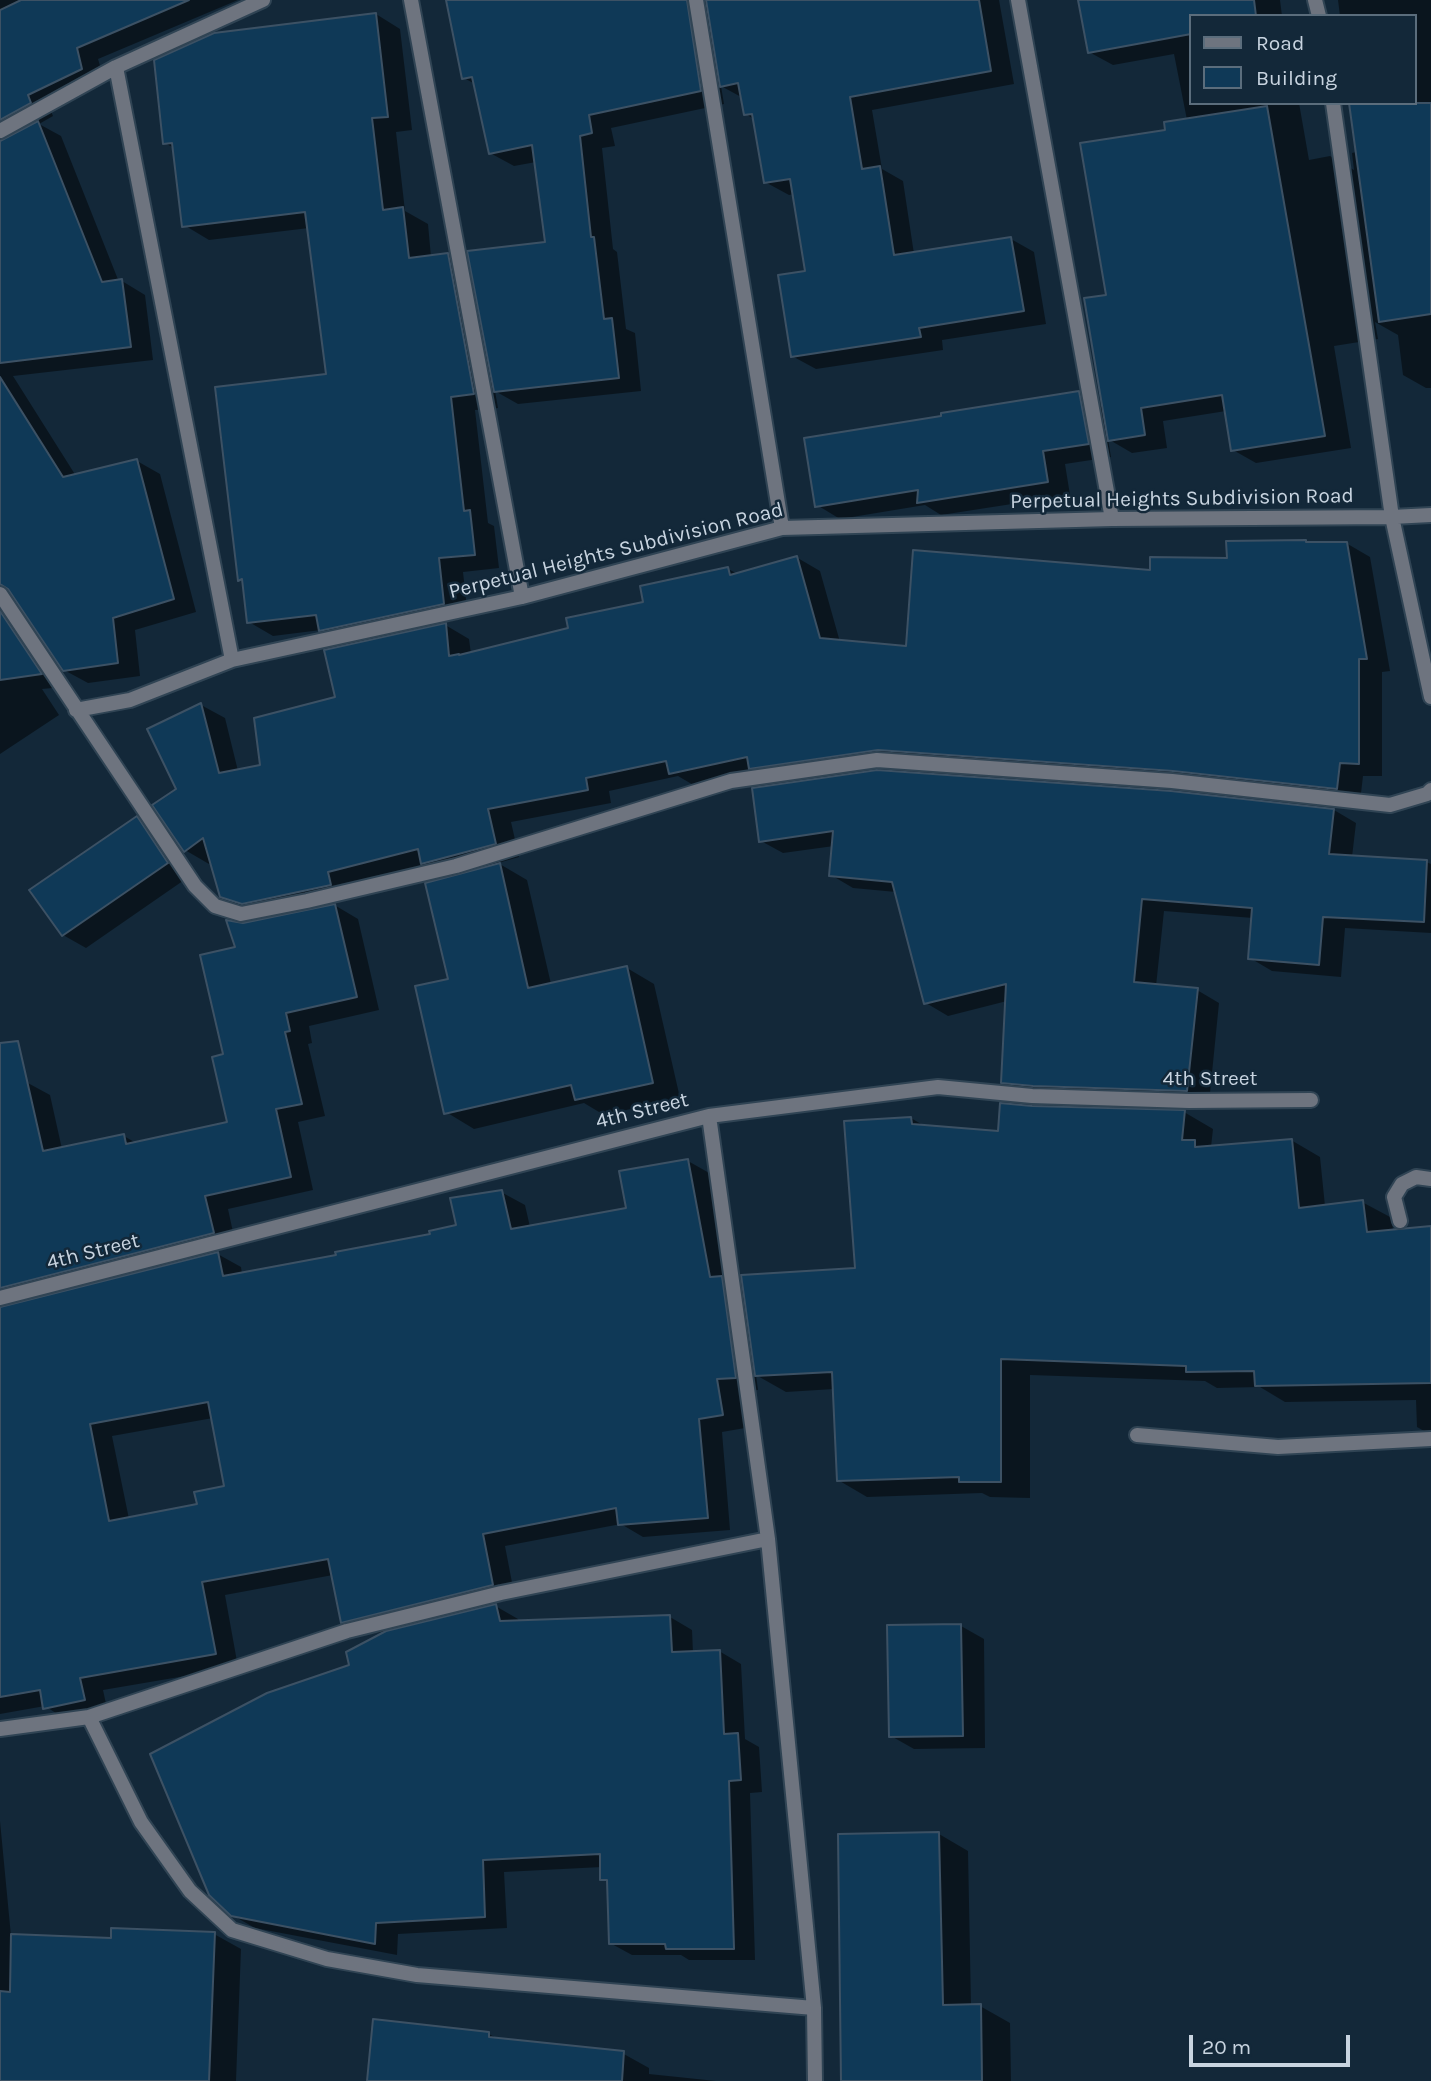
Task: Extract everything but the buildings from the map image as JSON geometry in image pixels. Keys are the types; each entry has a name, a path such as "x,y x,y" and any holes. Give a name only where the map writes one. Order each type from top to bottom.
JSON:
{"street":[{"path":"0,131 116,67 263,0"},
{"path":"411,0 522,597"},
{"path":"696,0 782,528"},
{"path":"1018,0 1112,519"},
{"path":"116,67 232,660"},
{"path":"1333,105 1392,517 1431,697"},
{"name":"Perpetual Heights Subdivision Road","path":"76,710 130,700 232,660 522,597 782,528 1112,519 1431,515"},
{"path":"0,594 195,886 215,906 241,914 456,866 731,781 877,760 1172,780 1390,805 1427,794 1431,790"},
{"name":"4th Street","path":"0,1298 709,1115 938,1087 1032,1096 1189,1101 1311,1100"},
{"path":"709,1115 768,1539 814,2008 815,2081"},
{"path":"1400,1221 1394,1197 1402,1184 1416,1177 1431,1179"},
{"path":"1137,1435 1278,1447 1431,1439"},
{"path":"0,1729 89,1717 348,1631 501,1593 768,1539"},
{"path":"89,1717 141,1822 190,1891 232,1930 327,1959 417,1975 814,2008"}]}
